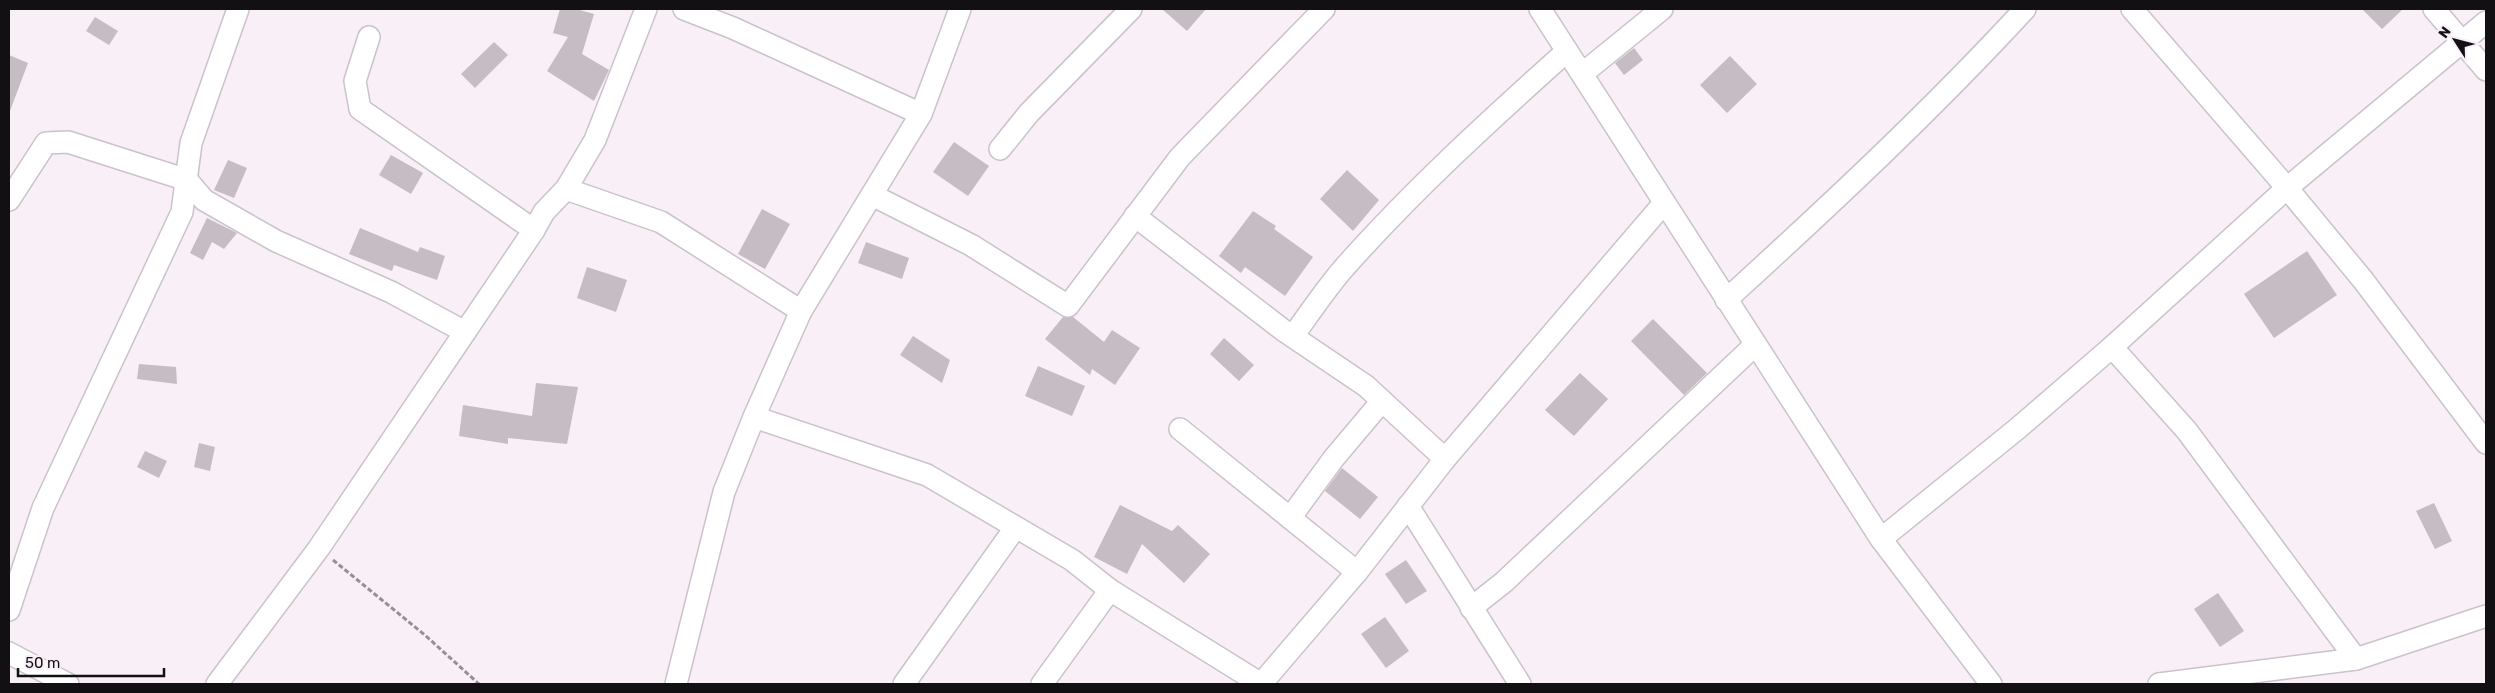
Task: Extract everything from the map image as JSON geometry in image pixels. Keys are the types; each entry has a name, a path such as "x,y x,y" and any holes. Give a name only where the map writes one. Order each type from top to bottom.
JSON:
{"street":[{"path":"9,610 43,508 182,212 191,143 238,9"},
{"path":"217,684 319,548 466,332 544,212 566,189 595,140 646,9"},
{"path":"684,9 733,28 921,114"},
{"path":"676,684 724,492 754,417 801,311 921,114 960,9"},
{"path":"1000,150 1029,113 1131,9"},
{"path":"872,195 971,245 1068,306 1180,157 1324,9"},
{"path":"1540,9 1881,539 1991,684"},
{"path":"1582,74 1662,9"},
{"path":"1726,300 1844,191 1977,60 2025,9"},
{"path":"2132,9 2287,188 2363,280 2486,441"},
{"path":"2434,9 2486,70"},
{"path":"1881,539 2017,430 2112,347 2287,188 2486,22"},
{"path":"369,37 355,81 360,109 534,230"},
{"path":"1293,336 1342,270 1410,199 1567,51"},
{"path":"9,200 46,143 68,142 187,180 204,200 276,241 391,292 466,332"},
{"path":"566,189 661,222 801,311"},
{"path":"754,417 927,476 1072,560 1110,590 1261,684 1357,572 1445,459 1664,202"},
{"path":"1135,216 1293,336 1366,386 1445,459"},
{"path":"1471,608 1504,582 1755,345"},
{"path":"2112,347 2187,430 2356,659"},
{"path":"1290,518 1334,458 1382,401"},
{"path":"1180,429 1357,572"},
{"path":"1408,506 1520,684"},
{"path":"904,684 1016,528"},
{"path":"1042,684 1110,590"},
{"path":"2160,684 2356,659 2486,616"},
{"path":"9,653 30,675 68,684"}],"path":[{"path":"319,548 426,636 479,684"}],"building":[{"path":"560,9 576,9 594,14 582,54 609,70 594,101 547,71 568,37 553,33"},
{"path":"1162,9 1206,9 1187,31"},
{"path":"2362,9 2403,9 2382,29"},
{"path":"95,17 118,31 109,45 86,31"},
{"path":"494,42 508,55 475,88 461,74"},
{"path":"1634,48 1643,60 1624,75 1615,63"},
{"path":"9,55 28,63 10,111 9,110"},
{"path":"1730,56 1757,84 1727,113 1700,85"},
{"path":"954,142 989,166 968,196 933,172"},
{"path":"391,155 423,173 411,194 379,175"},
{"path":"228,160 247,168 234,198 214,190"},
{"path":"1347,170 1379,200 1353,231 1320,199"},
{"path":"762,209 790,224 765,269 738,254"},
{"path":"1253,211 1276,226 1274,229 1313,257 1285,296 1245,267 1241,273 1219,256"},
{"path":"207,218 237,233 224,249 212,242 203,260 190,253"},
{"path":"360,228 418,252 420,247 445,256 437,280 394,265 392,271 349,254"},
{"path":"866,242 909,258 902,279 858,263"},
{"path":"2307,251 2337,295 2274,338 2244,294"},
{"path":"587,267 627,280 616,312 577,298"},
{"path":"1063,317 1073,317 1104,342 1112,330 1140,348 1115,385 1092,369 1090,375 1045,339"},
{"path":"1653,319 1707,373 1684,395 1631,341"},
{"path":"913,336 950,360 942,383 900,355"},
{"path":"1224,338 1254,365 1239,381 1210,354"},
{"path":"139,364 176,367 177,384 137,379"},
{"path":"1038,366 1085,386 1072,416 1025,396"},
{"path":"1580,373 1608,399 1574,436 1545,410"},
{"path":"536,383 578,387 567,444 508,438 508,444 459,436 463,405 532,416"},
{"path":"199,443 215,447 210,471 194,467"},
{"path":"145,451 167,461 159,478 137,467"},
{"path":"1342,468 1378,497 1360,519 1325,491"},
{"path":"2434,503 2452,541 2435,549 2416,511"},
{"path":"1120,505 1172,531 1178,525 1210,554 1184,583 1142,544 1127,574 1094,557"},
{"path":"1406,560 1427,591 1406,604 1385,574"},
{"path":"2218,593 2244,631 2220,647 2194,609"},
{"path":"1385,617 1409,651 1386,668 1361,634"}]}
